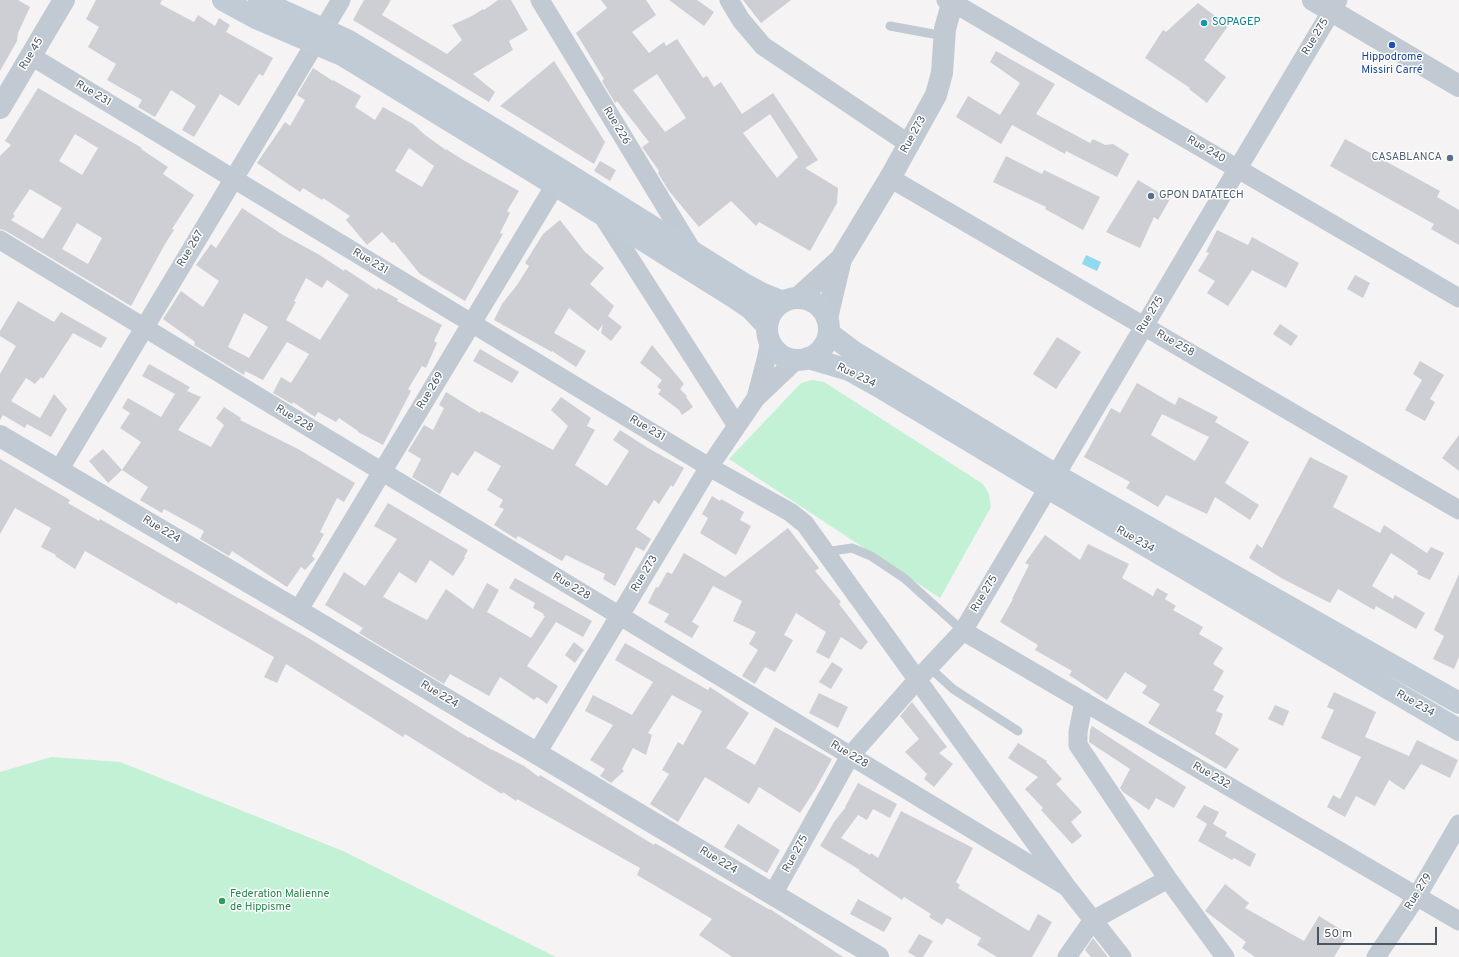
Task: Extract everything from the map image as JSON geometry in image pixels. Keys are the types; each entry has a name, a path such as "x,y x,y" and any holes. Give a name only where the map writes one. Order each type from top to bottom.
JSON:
{"main road":[{"path":"223,0 258,19 319,36"},
{"path":"259,0 319,36 344,56 693,252 746,285 763,294 790,300 813,301 824,311 828,325 827,341 816,354 802,359 790,358 778,352 768,334 750,309 736,298 602,215 559,178"},
{"path":"768,334 772,312 776,306 790,300"},
{"name":"Rue 234","path":"828,325 854,352 1052,482 1459,730"},
{"name":"Rue 234","path":"802,359 849,370 1459,703"}],"street":[{"name":"Rue 45","path":"0,108 64,0"},
{"name":"Rue 267","path":"59,470 341,0"},
{"name":"Rue 226","path":"540,0 693,252"},
{"path":"729,0 741,20 763,46 909,144"},
{"path":"1313,0 1335,6 1459,86"},
{"name":"Rue 273","path":"828,325 841,259 890,178 936,95 942,73 944,32 948,1"},
{"name":"Rue 240","path":"948,1 1459,298"},
{"name":"Rue 275","path":"773,894 850,756 963,631 1335,6"},
{"name":"Rue 231","path":"31,56 709,467 790,512 805,524 924,673 1067,887"},
{"name":"Rue 269","path":"298,611 559,178"},
{"name":"Rue 258","path":"890,178 1459,510"},
{"path":"602,215 737,426"},
{"name":"Rue 228","path":"0,240 1067,887 1122,957"},
{"name":"Rue 273","path":"790,300 841,259"},
{"name":"Rue 273","path":"756,398 766,360 768,334"},
{"name":"Rue 273","path":"537,754 709,467 756,398 802,359"},
{"name":"Rue 224","path":"0,436 298,611 878,957"},
{"name":"Rue 232","path":"963,631 1459,920"},
{"path":"1084,702 1078,732 1078,745 1168,878 1225,957"},
{"name":"Rue 279","path":"1376,957 1417,896 1459,824"},
{"path":"1067,957 1093,920 1168,878"}],"lane":[{"path":"890,26 944,32"},
{"path":"826,552 852,548 870,556 904,578 963,631"},
{"path":"924,673 953,689 1018,731"}],"green space":[{"path":"812,380 824,382 983,484 989,494 991,507 940,598 729,459 801,383"},
{"name":"Federation Malienne de Hippisme","path":"51,757 120,762 343,851 556,957 0,957 0,772"}],"water":[{"path":"1086,255 1101,262 1097,271 1082,264"}],"building":[{"path":"0,0 18,0 30,7 18,33 17,41 0,71"},
{"path":"96,0 162,0 160,4 194,22 198,15 215,26 219,18 230,25 226,32 273,58 263,76 259,74 239,106 220,94 194,137 182,130 196,106 171,90 155,117 138,107 142,100 107,80 116,64 88,47 99,27 86,19"},
{"path":"364,0 391,0 382,15 447,54 462,40 452,25 483,9 484,10 498,0 511,0 528,30 509,41 513,50 473,74 495,92 489,102 353,20"},
{"path":"601,0 646,0 656,15 632,32 649,53 664,42 666,46 677,39 703,78 707,76 714,87 721,82 742,114 773,93 818,160 805,168 838,188 837,203 810,251 759,222 756,226 731,201 699,227 669,191 658,173 659,171 642,147 649,142 617,101 615,103 602,81 604,79 576,33 607,8","holes":["657,74 686,118 665,132 633,90","770,114 798,157 777,178 743,133"]},
{"path":"669,0 697,0 714,12 704,26"},
{"path":"743,0 791,0 761,23"},
{"path":"1198,3 1228,26 1204,60 1226,77 1207,103 1189,89 1190,88 1145,58 1163,30 1166,32"},
{"path":"996,51 1055,84 1036,114 1090,143 1093,139 1105,145 1113,144 1129,154 1117,177 1066,151 1065,154 1012,125 1001,144 956,117 968,96 1000,115 1020,83 990,62"},
{"path":"554,61 605,142 594,164 500,106"},
{"path":"313,68 361,96 355,107 375,120 383,107 413,124 425,135 446,150 519,191 507,211 510,213 500,233 503,234 465,301 420,274 394,242 392,243 382,232 367,245 346,220 350,216 323,198 322,200 303,188 300,192 257,163 285,122 290,126 305,100 297,95","holes":["409,148 434,166 422,187 395,171"]},
{"path":"38,88 142,148 141,149 168,167 163,174 194,195 172,229 174,230 131,306 6,231 0,229 0,156 11,145 5,141","holes":["75,134 98,148 82,175 59,161","30,189 62,208 43,239 11,220 15,216 13,214","77,223 102,238 88,264 62,249"]},
{"path":"1345,139 1440,191 1437,197 1459,210 1459,245 1431,229 1434,224 1330,166"},
{"path":"1006,156 1042,174 1044,170 1100,197 1083,230 1045,209 1046,207 993,182"},
{"path":"600,161 616,170 610,181 594,171"},
{"path":"1138,180 1170,199 1158,220 1154,217 1140,248 1106,232"},
{"path":"242,208 283,235 318,254 344,271 345,269 377,290 378,288 398,299 397,301 442,325 434,341 437,343 426,368 422,366 408,389 411,391 383,445 358,432 339,418 336,422 318,412 315,417 293,402 292,404 273,393 281,377 291,383 309,354 287,342 263,380 245,371 244,375 194,345 195,342 163,319 181,291 203,307 219,281 196,265 211,244 216,248","holes":["306,278 322,288 327,280 349,295 320,340 286,320 296,302 294,301","244,313 268,327 249,358 228,347"]},
{"path":"560,220 585,252 604,268 590,284 614,306 608,316 622,327 611,341 601,333 603,324 598,331 569,308 554,333 586,351 576,367 552,351 494,320 502,304 517,285 529,266 525,263 543,234"},
{"path":"1217,230 1248,245 1252,237 1299,263 1286,288 1252,270 1228,306 1207,293 1215,281 1198,271 1209,253 1206,252"},
{"path":"1355,275 1370,283 1363,298 1347,289"},
{"path":"18,301 54,322 61,312 107,338 101,348 73,333 43,379 41,377 35,384 26,378 11,401 40,418 54,394 67,409 51,437 27,424 25,428 3,415 0,420 0,374 16,346 0,336 0,331"},
{"path":"1280,324 1298,336 1291,346 1273,334"},
{"path":"1057,337 1081,352 1056,389 1033,374"},
{"path":"652,345 684,384 680,389 687,396 686,397 693,407 682,415 679,410 658,394 661,390 657,387 662,380 640,363"},
{"path":"480,349 519,372 512,383 473,361"},
{"path":"1420,361 1444,375 1430,399 1435,402 1425,421 1405,410 1422,380 1413,374"},
{"path":"149,364 190,387 187,391 201,397 178,430 211,447 224,425 216,418 224,407 241,418 240,420 298,449 355,483 344,502 337,498 320,532 324,534 312,556 315,559 305,570 301,567 287,587 232,551 229,556 200,539 204,531 164,509 162,513 140,500 148,487 122,470 141,442 120,428 130,413 122,408 128,398 161,417 175,394 142,376"},
{"path":"1137,383 1175,405 1179,397 1218,417 1215,422 1249,442 1225,483 1259,505 1250,520 1215,497 1207,514 1166,495 1158,507 1126,488 1130,482 1084,457 1111,408 1120,413","holes":["1162,414 1209,437 1195,461 1151,435"]},
{"path":"446,392 480,413 481,411 553,450 568,426 551,410 561,397 591,418 587,426 595,430 575,465 607,486 629,451 613,440 620,430 684,468 673,487 671,485 659,504 654,500 636,529 651,539 644,551 636,547 615,586 603,579 605,574 566,555 562,561 518,536 516,539 494,525 504,509 499,507 503,500 487,490 501,466 475,451 458,476 452,472 440,494 412,477 421,459 408,451 424,425 433,430 444,408 439,405"},
{"path":"1459,435 1459,471 1442,458"},
{"path":"103,449 122,470 108,483 89,461"},
{"path":"1310,457 1348,476 1333,507 1380,533 1384,525 1427,553 1431,547 1444,553 1430,580 1417,574 1418,571 1391,553 1372,586 1393,599 1395,595 1425,613 1416,629 1376,606 1374,610 1338,589 1330,603 1283,579 1249,558 1257,544 1262,548"},
{"path":"0,459 70,500 68,503 99,521 100,519 310,639 469,738 470,737 524,766 539,777 540,775 654,845 655,843 770,909 843,957 732,957 699,935 712,919 637,875 640,868 517,799 516,801 503,792 502,794 405,734 403,737 286,664 277,683 264,677 274,657 178,602 177,604 85,551 75,569 55,556 56,555 41,547 51,528 15,508 0,534"},
{"path":"712,496 720,501 721,499 744,512 740,520 751,526 736,555 700,533 708,518 702,514"},
{"path":"388,503 468,550 464,557 465,558 453,576 430,560 416,583 399,572 383,597 427,620 446,589 473,609 487,583 499,590 487,612 531,638 545,616 533,608 535,603 509,588 515,578 592,621 583,637 556,622 527,666 558,686 547,704 537,697 534,700 500,677 489,696 450,674 444,684 359,633 363,628 325,605 344,572 365,586 397,539 374,526"},
{"path":"788,528 819,568 815,571 841,602 839,604 868,642 861,650 841,637 829,659 816,652 826,632 796,613 784,635 793,640 775,672 765,667 755,684 742,676 758,650 749,644 756,632 733,621 742,601 713,586 692,622 699,626 692,638 664,622 669,614 648,603 656,587 658,588 667,572 672,574 684,553 725,577"},
{"path":"1045,535 1080,560 1088,544 1129,564 1122,578 1153,596 1157,588 1168,594 1165,599 1176,606 1173,610 1203,627 1199,634 1223,648 1213,664 1224,671 1213,690 1224,696 1216,711 1223,714 1215,734 1239,749 1226,769 1148,723 1160,704 1142,693 1147,686 1125,672 1107,700 1069,675 1072,671 1035,650 1038,645 1000,622 1029,565 1025,563"},
{"path":"1459,574 1459,657 1454,669 1433,659 1444,636 1434,630"},
{"path":"574,642 584,650 575,663 565,655"},
{"path":"625,643 708,690 710,687 749,713 726,748 755,765 775,727 832,759 800,813 759,787 749,804 705,777 678,822 650,804 669,774 662,770 678,742 683,745 702,711 672,695 648,733 652,735 646,755 633,748 622,769 624,771 611,783 600,776 605,769 590,760 613,725 585,711 593,695 632,715 653,682 615,660"},
{"path":"832,662 843,669 831,689 819,682"},
{"path":"1334,692 1376,712 1365,737 1409,756 1417,740 1458,760 1450,778 1421,764 1404,790 1389,780 1375,806 1356,796 1345,817 1327,807 1333,795 1340,799 1361,757 1321,738 1334,710 1327,707"},
{"path":"819,693 848,707 838,728 809,713"},
{"path":"912,702 947,747 939,753 953,764 934,787 924,779 927,774 905,752 919,739 900,716"},
{"path":"1275,705 1289,711 1283,726 1268,719"},
{"path":"1092,726 1186,787 1174,808 1156,798 1149,810 1123,792 1120,788 1130,769 1089,742 1090,730"},
{"path":"1018,743 1047,761 1046,762 1062,779 1056,784 1082,812 1071,822 1082,836 1072,844 1041,810 1043,808 1025,789 1038,777 1008,758"},
{"path":"858,783 897,804 890,818 873,809 867,820 858,815 841,838 878,858 901,811 973,848 956,882 960,885 958,888 1029,931 1038,914 1052,922 1032,957 997,957 977,945 981,938 947,918 942,925 929,917 931,914 904,897 902,900 859,871 860,870 820,846 834,822 846,807"},
{"path":"1204,805 1219,812 1213,824 1227,832 1225,836 1256,854 1250,867 1234,858 1232,860 1198,841 1207,824 1196,817"},
{"path":"738,824 780,850 767,873 724,847"},
{"path":"1225,884 1249,903 1245,908 1304,941 1319,916 1348,934 1334,957 1255,957 1242,948 1246,942 1205,911"},
{"path":"858,899 892,918 884,932 850,914"},
{"path":"919,934 933,941 923,957 916,957 908,952"},
{"path":"1093,938 1108,957 1091,957 1085,950"}],"place":[{"name":"SOPAGEP","path":"1204,23"},
{"name":"Hippodrome Missiri Carré","path":"1392,45"},
{"name":"CASABLANCA","path":"1450,158"},
{"name":"GPON DATATECH","path":"1151,196"},
{"name":"Federation Malienne de Hippisme","path":"222,901"}]}
